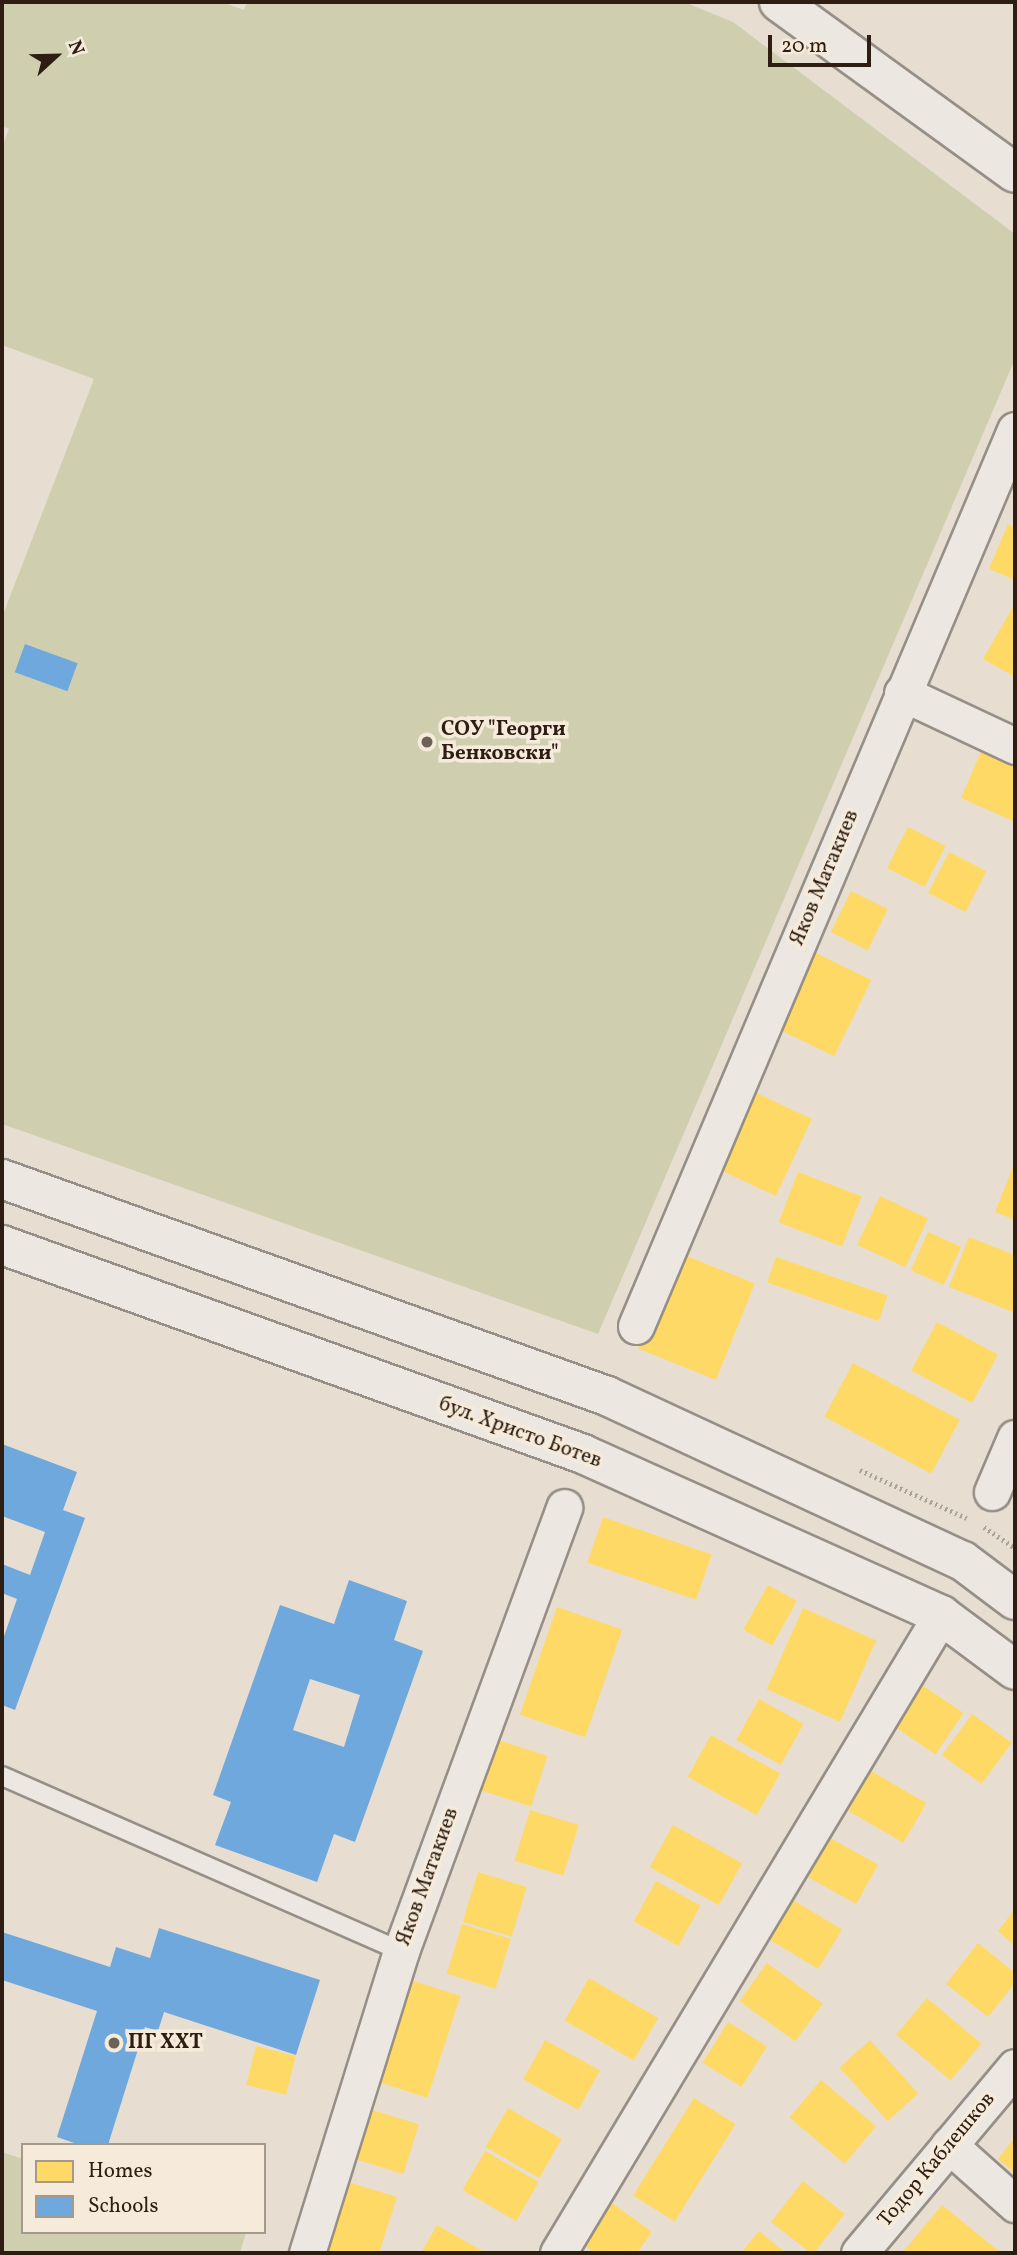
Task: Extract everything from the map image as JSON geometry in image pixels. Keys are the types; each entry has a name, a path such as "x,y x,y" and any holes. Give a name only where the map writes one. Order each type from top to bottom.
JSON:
{"street":[{"path":"785,3 1015,173"},
{"name":"Яков Матакиев","path":"636,1326 1015,430"},
{"path":"902,693 1015,746"},
{"path":"2,1178 607,1396 963,1561 1015,1600"},
{"name":"бул. Христо Ботев","path":"2,1245 583,1454 941,1615 1015,1670"},
{"path":"992,1492 1015,1438"},
{"name":"Яков Матакиев","path":"307,2253 401,1951 564,1507"},
{"path":"558,2253 941,1615"},
{"name":"Тодор Каблешков","path":"859,2253 1015,2067"},
{"path":"948,2145 1015,2204"}],"lane":[{"path":"2,1776 401,1951"}],"green space":[{"name":"СОУ \"Георги Бенковски\"","path":"2,2 222,2 244,10 247,2 684,2 733,22 1015,234 1015,359 598,1334 2,1124 2,617 94,379 2,345 2,148 9,129 2,126"},
{"path":"2,2152 21,2158 21,2234 245,2234 240,2253 2,2253"}],"building: Homes":[{"path":"1008,524 1015,528 1015,580 989,569"},
{"path":"1015,603 1015,677 983,659"},
{"path":"983,747 1015,762 1015,822 961,798"},
{"path":"908,827 945,846 925,887 887,868"},
{"path":"949,852 986,871 966,912 928,893"},
{"path":"851,891 888,909 868,950 831,932"},
{"path":"812,951 871,980 834,1056 775,1027"},
{"path":"752,1091 812,1119 776,1196 716,1168"},
{"path":"1015,1162 1015,1220 995,1212"},
{"path":"798,1172 861,1196 842,1247 779,1222"},
{"path":"880,1196 928,1218 905,1267 857,1245"},
{"path":"928,1232 961,1247 944,1285 911,1270"},
{"path":"969,1237 1015,1255 1013,1312 949,1287"},
{"path":"677,1252 755,1283 716,1380 638,1348"},
{"path":"776,1257 888,1295 879,1321 767,1283"},
{"path":"937,1322 998,1354 972,1403 911,1371"},
{"path":"853,1363 960,1420 931,1474 824,1417"},
{"path":"603,1517 712,1554 696,1600 587,1562"},
{"path":"768,1585 797,1601 772,1646 743,1630"},
{"path":"557,1607 622,1629 585,1737 520,1715"},
{"path":"803,1608 876,1641 840,1722 767,1689"},
{"path":"922,1685 963,1713 935,1754 894,1726"},
{"path":"759,1699 804,1724 781,1765 736,1740"},
{"path":"972,1714 1012,1743 982,1784 942,1755"},
{"path":"711,1735 780,1773 757,1815 688,1777"},
{"path":"498,1740 547,1756 531,1806 482,1790"},
{"path":"871,1771 926,1803 903,1843 848,1811"},
{"path":"530,1810 579,1825 563,1876 515,1861"},
{"path":"673,1825 742,1863 719,1905 650,1867"},
{"path":"823,1834 878,1865 856,1904 801,1873"},
{"path":"478,1872 527,1887 512,1937 463,1922"},
{"path":"656,1881 701,1906 678,1946 634,1921"},
{"path":"788,1897 842,1929 818,1969 764,1936"},
{"path":"1015,1909 1015,1946 998,1931"},
{"path":"462,1924 511,1939 496,1989 447,1974"},
{"path":"978,1943 1015,1973 1015,1983 988,2017 946,1984"},
{"path":"767,1963 823,2004 795,2042 739,2001"},
{"path":"589,1978 658,2018 634,2060 564,2020"},
{"path":"411,1980 460,1996 427,2098 378,2082"},
{"path":"927,1998 981,2044 951,2080 896,2035"},
{"path":"728,2022 767,2046 742,2087 703,2063"},
{"path":"545,2040 600,2071 578,2110 523,2079"},
{"path":"870,2040 918,2094 888,2121 840,2067"},
{"path":"256,2046 296,2056 286,2095 246,2085"},
{"path":"821,2080 876,2126 845,2164 790,2118"},
{"path":"694,2098 736,2124 675,2221 633,2196"},
{"path":"508,2108 562,2139 539,2178 485,2147"},
{"path":"369,2109 419,2124 404,2174 354,2159"},
{"path":"1015,2137 1015,2173 998,2159"},
{"path":"485,2151 539,2182 516,2221 462,2190"},
{"path":"345,2181 397,2197 379,2253 323,2253"},
{"path":"803,2181 845,2214 814,2253 771,2222"},
{"path":"612,2203 652,2232 637,2253 596,2253 583,2245"},
{"path":"942,2205 1001,2253 902,2253"},
{"path":"437,2225 486,2253 421,2253"},
{"path":"759,2231 786,2253 741,2253"}],"building: Schools":[{"path":"25,644 78,663 67,691 15,672"},
{"path":"2,1444 77,1472 63,1510 85,1518 15,1710 2,1705 2,1642 17,1599 2,1593 2,1564 30,1575 45,1532 2,1516"},
{"path":"349,1580 407,1601 394,1640 423,1651 355,1842 334,1834 317,1882 215,1845 231,1802 213,1795 280,1605 334,1624","holes":["310,1679 360,1695 344,1747 293,1730"]},
{"name":"ПГ ХХТ","path":"159,1928 320,1980 296,2055 164,2012 158,2031 145,2027 109,2143 74,2143 57,2137 97,2011 2,1980 2,1932 110,1967 116,1947 150,1958"}],"place":[{"name":"СОУ \"Георги Бенковски\"","path":"427,742"},
{"name":"ПГ ХХТ","path":"114,2043"}]}
